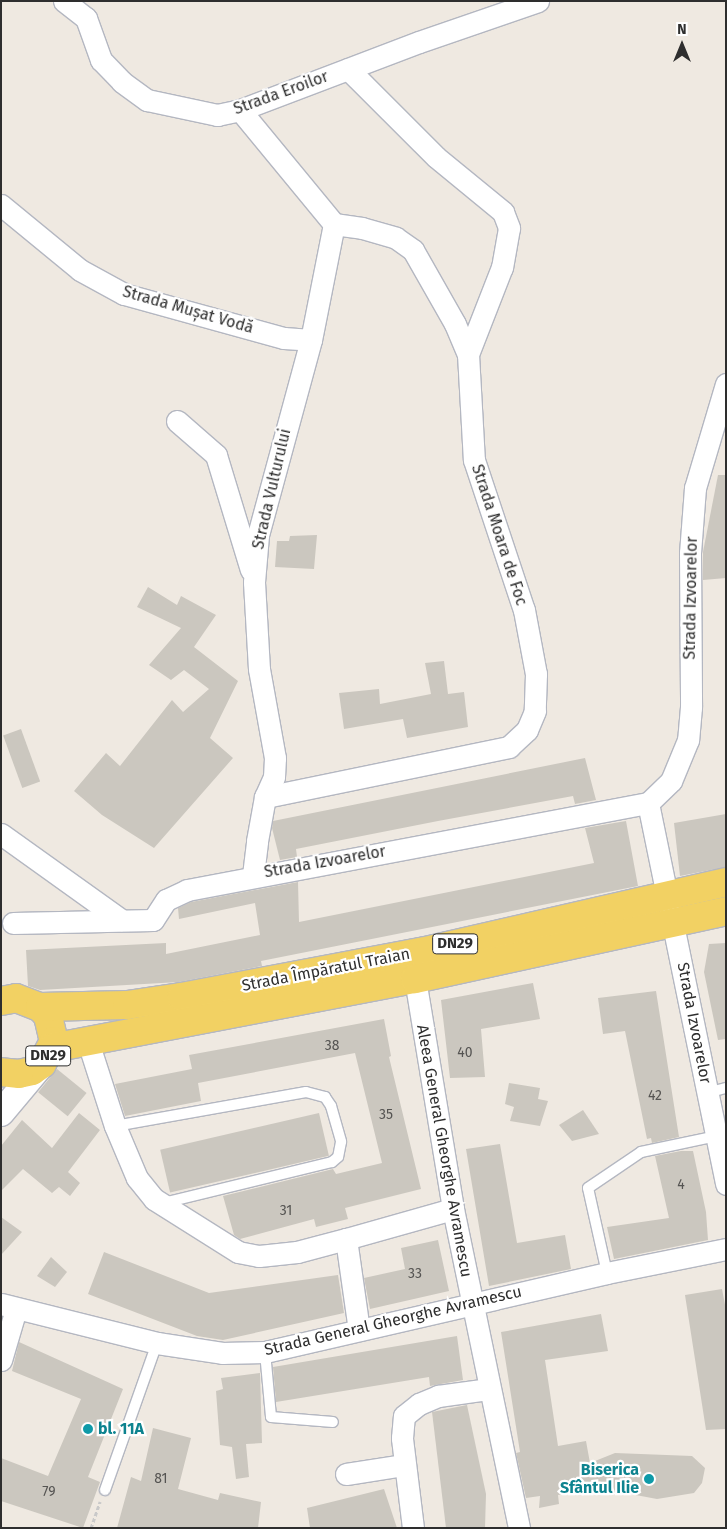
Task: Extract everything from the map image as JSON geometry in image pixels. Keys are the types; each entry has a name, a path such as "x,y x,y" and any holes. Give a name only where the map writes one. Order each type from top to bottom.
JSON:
{"main road":[{"name":"Strada Împăratul Traian","path":"40,1007 127,1005 182,997 421,952 726,882"},
{"name":"Strada Împăratul Traian","path":"47,1056 88,1042 414,979 674,924 726,911"},
{"name":"DN29","path":"1,1001 16,998 40,1007 53,1028 47,1056 26,1073 1,1072"}],"street":[{"name":"Strada Eroilor","path":"64,1 86,18 101,60 122,82 147,100 217,115 240,110 538,1"},
{"path":"348,69 436,157 487,196 503,212 509,228 502,267 468,354"},
{"path":"240,110 334,224"},
{"name":"Strada Mușat Vodă","path":"1,206 80,270 124,294 284,338 311,340"},
{"name":"Strada Moara de Foc","path":"265,797 509,747 527,730 535,711 536,674 524,610 474,460 468,354 455,324 412,250 396,238 334,224"},
{"name":"Strada Vulturului","path":"253,875 265,797 274,777 275,758 259,669 254,582 258,536 311,340 334,224"},
{"name":"Strada Izvoarelor","path":"13,923 153,920 166,900 187,890 253,875 648,803 671,781 688,740 691,707 690,553 695,488 726,384"},
{"path":"177,421 216,455 254,582"},
{"name":"Strada Izvoarelor","path":"648,803 674,924 716,1091 716,1136 726,1184"},
{"path":"1,834 121,920"},
{"name":"Aleea General Gheorghe Avramescu","path":"414,979 453,1209 488,1389 519,1528"},
{"path":"88,1042 115,1126 137,1178 161,1204 238,1252 258,1256 297,1252 453,1209"},
{"path":"1,1113 47,1056"},
{"path":"346,1239 359,1330"},
{"name":"Strada General Gheorghe Avramescu","path":"8,1307 157,1342 222,1353 265,1352 607,1273 726,1249"},
{"path":"1,1360 8,1307"},
{"path":"413,1528 404,1465 402,1438 404,1416 419,1404 438,1396 488,1389"},
{"path":"346,1474 404,1465"}],"lane":[{"path":"115,1126 306,1092 325,1097 331,1106 341,1142 338,1158 332,1162 161,1204"},
{"path":"607,1273 588,1188 641,1152 716,1136"},
{"path":"105,1490 157,1342"},
{"path":"265,1352 271,1417 333,1422"}],"path":[{"path":"91,1528 105,1490"}],"building":[{"path":"718,475 726,475 726,578 703,580 703,552"},
{"path":"317,535 314,569 275,567 277,541 289,541 290,536"},
{"path":"148,587 177,605 181,596 216,615 194,647 238,681 210,738 233,758 154,848 102,815 74,791 106,753 120,766 172,700 183,712 209,689 184,670 171,680 149,665 181,628 137,607"},
{"path":"444,661 448,694 464,692 468,727 407,738 403,719 344,729 339,693 379,689 380,704 431,694 425,663"},
{"path":"21,729 40,782 22,788 3,735"},
{"path":"585,758 596,800 575,804 573,796 438,821 296,849 297,857 280,860 272,828 273,821"},
{"path":"726,814 726,867 680,876 674,823"},
{"path":"626,821 638,886 261,961 262,966 179,982 40,990 28,986 26,950 166,943 166,954 260,935 255,903 179,919 178,908 191,902 298,882 299,922 594,863 585,828"},
{"path":"726,943 726,1039 718,1040 704,972 709,944"},
{"path":"533,983 540,1019 481,1029 485,1077 450,1078 441,1000"},
{"path":"656,991 679,1137 652,1143 651,1138 647,1139 625,1031 603,1034 598,998"},
{"path":"384,1019 391,1056 389,1057 421,1189 345,1208 348,1219 316,1227 314,1219 240,1239 234,1235 223,1196 333,1169 336,1174 382,1163 355,1053 198,1083 201,1101 125,1116 115,1084 192,1069 189,1055"},
{"path":"57,1069 87,1093 68,1116 38,1092"},
{"path":"509,1083 540,1088 538,1099 548,1101 540,1126 510,1121 514,1107 505,1104"},
{"path":"583,1110 599,1134 572,1141 559,1125"},
{"path":"79,1113 100,1130 68,1172 80,1183 70,1196 59,1187 52,1193 23,1169 1,1191 1,1146 22,1120 52,1148"},
{"path":"319,1113 329,1156 170,1193 160,1150"},
{"path":"500,1144 517,1243 565,1235 571,1269 489,1286 466,1149"},
{"path":"681,1151 693,1151 706,1212 708,1240 614,1259 607,1227 669,1218 655,1156"},
{"path":"1,1217 22,1232 1,1255"},
{"path":"438,1240 449,1291 370,1309 364,1278 405,1269 401,1248"},
{"path":"104,1252 209,1293 338,1275 344,1313 223,1340 197,1336 88,1294"},
{"path":"51,1257 67,1272 55,1287 37,1276"},
{"path":"722,1289 726,1310 726,1429 706,1430 685,1295"},
{"path":"601,1314 608,1351 545,1360 558,1446 586,1441 590,1463 615,1453 692,1456 705,1468 702,1483 694,1493 657,1499 625,1493 596,1493 596,1488 558,1495 559,1504 539,1508 540,1496 526,1498 516,1453 520,1452 501,1332"},
{"path":"457,1336 463,1380 430,1386 429,1377 276,1402 273,1367"},
{"path":"19,1342 123,1389 88,1477 100,1482 83,1528 1,1501 1,1458 48,1476 81,1399 12,1371"},
{"path":"260,1373 262,1443 246,1444 249,1477 236,1479 232,1447 220,1445 216,1391 223,1389 221,1378"},
{"path":"467,1405 486,1494 485,1528 446,1528 432,1412"},
{"path":"153,1428 191,1438 178,1489 218,1500 220,1493 261,1502 258,1528 117,1528 131,1477 141,1481"},
{"path":"384,1489 397,1528 310,1528 307,1508"}],"place":[{"name":"bl. 11A","path":"88,1429"},
{"name":"Biserica Sfântul Ilie","path":"649,1479"}]}
